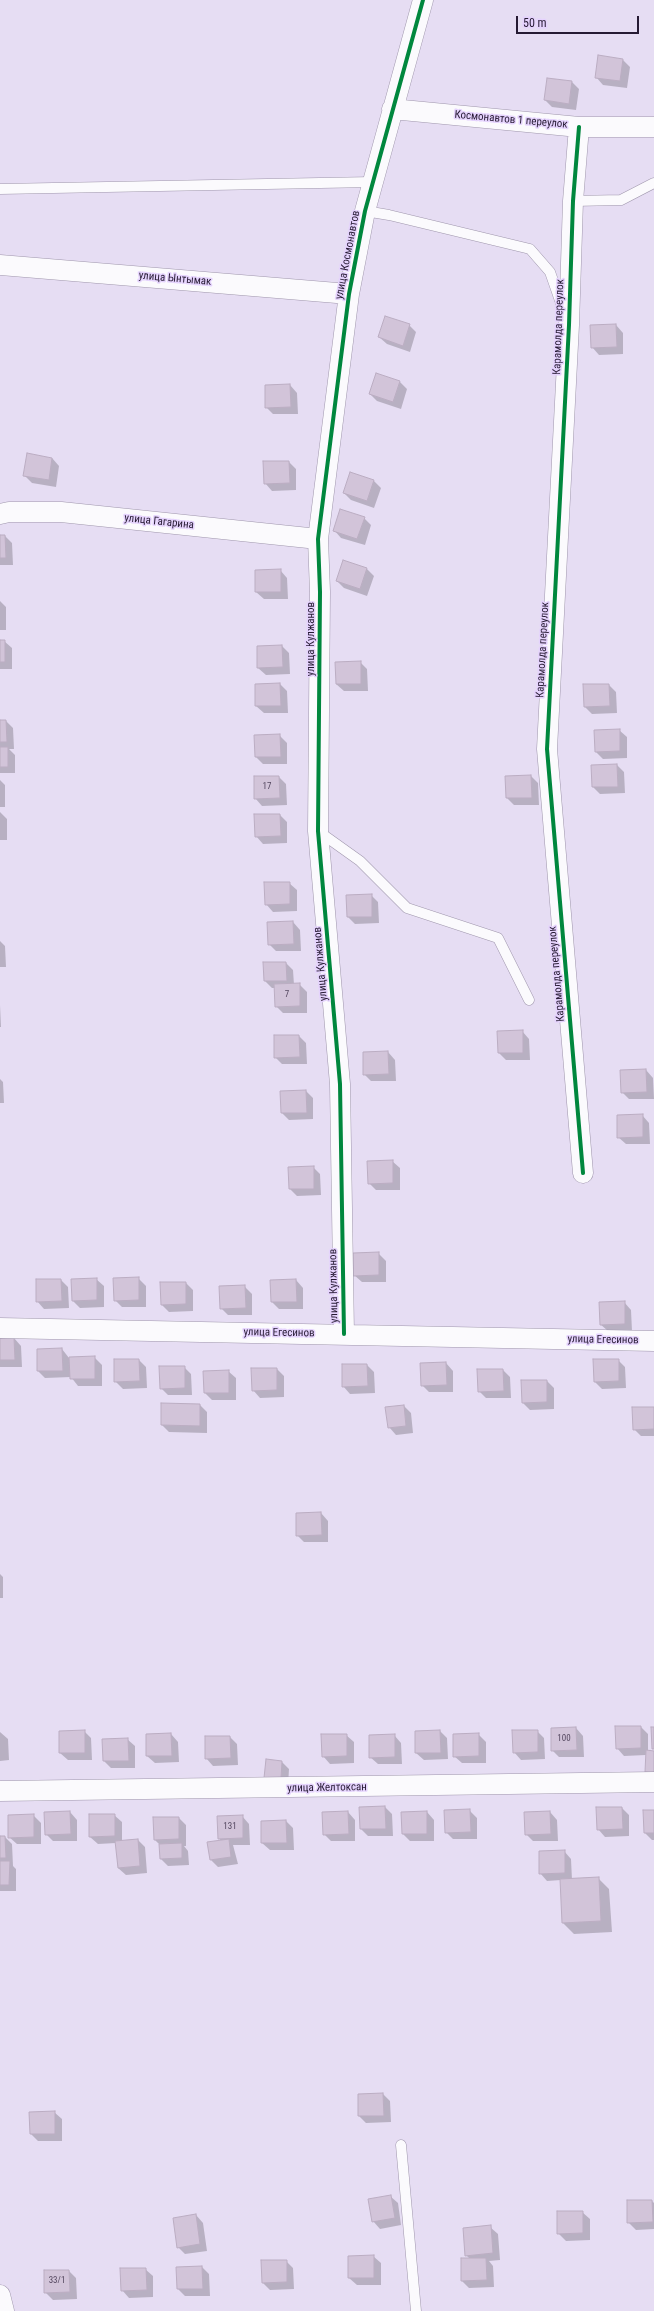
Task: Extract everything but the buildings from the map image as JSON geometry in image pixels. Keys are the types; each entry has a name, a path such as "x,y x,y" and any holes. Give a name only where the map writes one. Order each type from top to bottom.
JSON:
{"street":[{"name":"улица Космонавтов","path":"320,592 318,539 349,294 365,211 423,0"},
{"name":"Космонавтов 1 переулок","path":"392,109 579,127 654,128"},
{"name":"Карамолда переулок","path":"579,127 573,201 569,325 547,749 583,1173"},
{"name":"улица Ынтымак","path":"0,265 349,294"},
{"name":"улица Гагарина","path":"0,514 9,512 61,512 318,539"},
{"name":"улица Кулжанов","path":"320,592 318,831 340,1084 344,1334"},
{"name":"улица Егесинов","path":"0,1328 654,1341"},
{"name":"улица Желтоксан","path":"0,1791 654,1782"},
{"path":"0,2295 4,2311"}],"lane":[{"path":"0,189 373,182"},
{"path":"573,201 621,200 654,183"},
{"path":"365,211 389,215 530,249 550,272 569,325"},
{"path":"318,831 360,861 407,908 498,938 529,1000"},
{"path":"401,2145 416,2311"}],"cycle path":[{"path":"344,1334 340,1084 318,831 320,592 318,539 349,294 365,211 423,0"},
{"path":"579,127 573,201 569,325 547,749 583,1173"}]}
